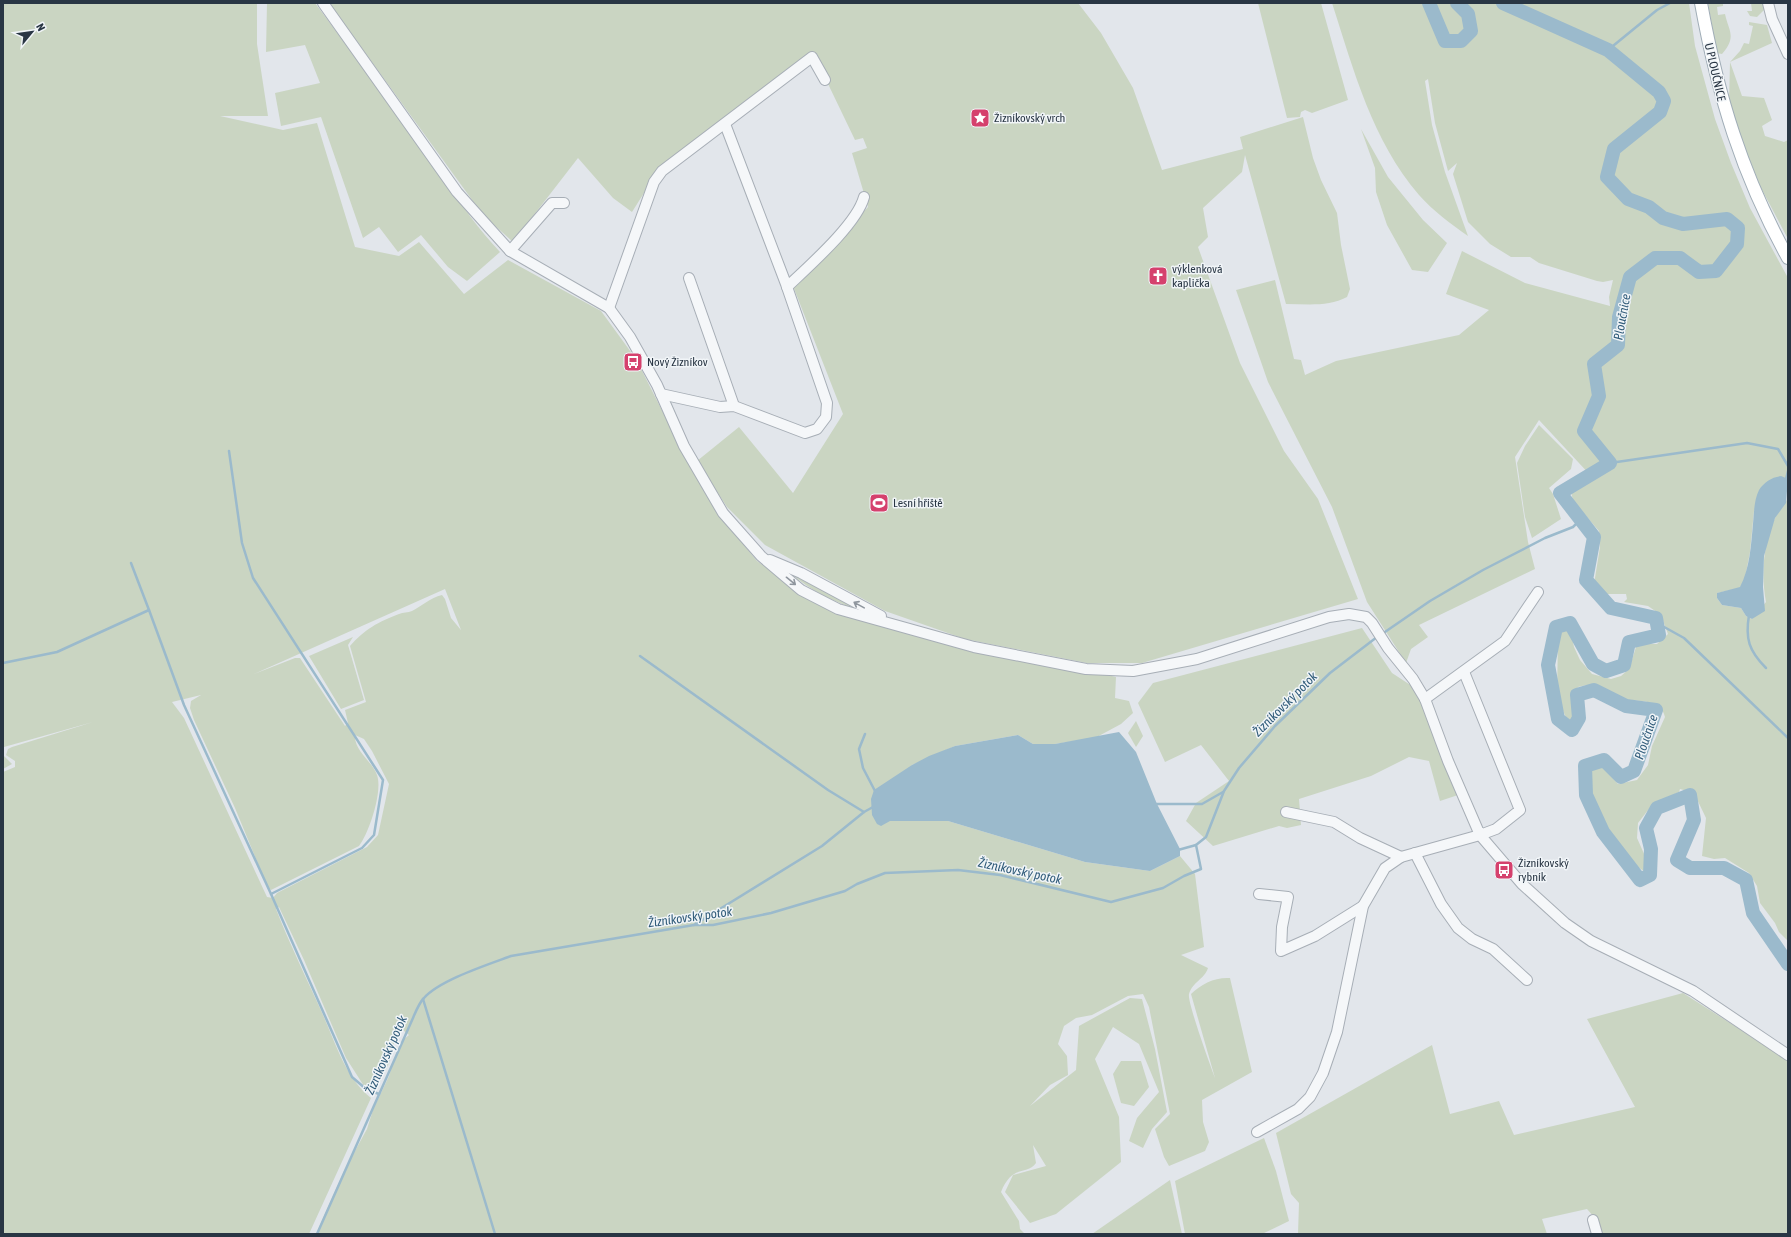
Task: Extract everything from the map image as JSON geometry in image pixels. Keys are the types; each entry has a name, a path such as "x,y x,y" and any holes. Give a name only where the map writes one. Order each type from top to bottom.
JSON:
{"main road":[{"name":"U PLOUČNICE","path":"1701,3 1714,67 1734,141 1752,187 1786,255"}],"street":[{"path":"323,3 457,192 510,251 609,308 630,337 661,394 684,446 723,513 761,556 801,590 838,609 981,648 1086,669 1133,671 1197,658 1328,617 1349,614 1366,618 1372,623 1425,699 1448,761 1480,835 1522,884 1565,923 1591,941 1693,991 1788,1055"},
{"path":"1768,3 1772,19 1788,54"},
{"path":"609,308 654,182 662,171 812,57 825,80"},
{"path":"661,394 720,407 734,406 805,433 817,429 826,417 827,403 788,287 725,124"},
{"path":"788,287 843,230 862,207 864,197"},
{"path":"510,251 552,203 564,203"},
{"path":"689,278 734,406"},
{"path":"761,556 801,573 893,623"},
{"path":"1425,699 1505,641 1538,592"},
{"path":"1257,1132 1298,1109 1310,1097 1323,1073 1337,1032 1363,906 1385,868 1401,857 1480,835 1496,829 1520,810 1464,672"},
{"path":"1286,812 1334,822 1360,838 1401,857"},
{"path":"1415,853 1441,904 1458,928 1472,939 1493,949 1527,980"},
{"path":"1259,894 1288,897 1282,927 1281,951 1315,936 1363,906"},
{"path":"1593,1220 1597,1234"}],"green space":[{"path":"3,3 257,3 257,44 268,116 220,116 283,130 317,123 355,247 399,256 419,242 464,294 508,260 601,311 636,359 681,448 720,516 757,561 800,592 838,612 1116,677 1115,698 1129,701 1133,713 1121,724 1095,738 1055,744 1033,744 1018,735 955,746 912,765 890,821 948,821 1085,862 1150,871 1180,856 1195,874 1204,947 1181,955 1208,968 1204,975 1193,986 1189,994 1189,999 1200,1035 1215,1078 1191,994 1199,987 1209,982 1230,978 1252,1072 1202,1100 1203,1122 1209,1142 1205,1151 1169,1166 1164,1157 1155,1129 1170,1114 1149,1007 1143,994 1128,996 1092,1015 1076,1018 1064,1026 1058,1044 1067,1056 1068,1075 1050,1085 1030,1106 1076,1070 1079,1026 1130,998 1142,999 1155,1049 1167,1112 1152,1129 1143,1148 1129,1141 1137,1118 1159,1092 1139,1044 1113,1027 1095,1059 1119,1117 1121,1162 1056,1214 1030,1223 1005,1192 1013,1175 1010,1177 1001,1192 1019,1221 1020,1229 1025,1234 316,1234 344,1171 367,1129 373,1110 389,1076 396,1054 403,1040 409,1035 398,1026 390,1061 377,1088 371,1089 364,1086 346,1058 304,960 279,907 276,909 281,922 342,1060 354,1080 371,1098 309,1234 3,1234 3,772 15,767 15,761 6,755 8,749 93,722 4,747 4,756 12,764 3,769","holes":["445,589 461,630 451,618 445,599 442,595 430,600 412,611 401,613 378,623 361,635 350,646 366,702 345,710 348,723 345,726 300,658 295,658 254,674","201,695 191,701 190,708 194,720 235,808 268,888 271,890 359,846 363,840 371,822 377,801 378,782 375,770 357,746 355,735 364,739 389,784 378,835 367,847 277,893 273,898 267,897 184,718 172,702","1033,1145 1046,1166 1014,1175 1032,1167 1036,1163"]},
{"path":"267,3 315,3 471,217 500,252 467,281 448,267 421,235 398,252 379,227 363,238 321,117 281,126 275,93 320,83 305,45 266,52"},
{"path":"329,3 1078,3 1101,33 1133,88 1162,170 1243,149 1240,137 1303,117 1313,158 1321,180 1337,213 1341,245 1350,289 1347,297 1325,304 1286,304 1245,155 1242,172 1203,208 1208,237 1198,247 1240,363 1284,451 1318,499 1358,599 1142,663 1087,663 965,639 885,611 765,545 727,507 697,461 739,427 793,493 843,414 793,286 868,207 852,153 867,148 863,138 855,140 817,61 809,57 661,166 632,212 613,198 578,158 513,242 483,215"},
{"path":"1258,3 1321,3 1348,100 1312,113 1305,110 1301,112 1300,117 1287,118"},
{"path":"1332,3 1689,3 1695,46 1715,119 1731,163 1750,208 1788,278 1788,479 1787,477 1754,511 1750,552 1745,578 1740,588 1717,593 1717,598 1722,605 1741,608 1746,616 1752,619 1766,602 1763,570 1768,538 1775,518 1788,497 1788,941 1779,932 1775,923 1760,903 1757,886 1749,873 1725,858 1714,859 1702,856 1706,818 1694,793 1680,789 1679,792 1652,805 1638,823 1637,838 1645,856 1645,872 1631,862 1593,807 1590,765 1593,763 1604,768 1618,784 1637,780 1648,765 1652,746 1665,717 1662,710 1652,703 1617,698 1611,696 1597,686 1586,685 1578,687 1573,697 1573,722 1568,722 1557,697 1558,636 1566,627 1570,627 1574,647 1580,660 1592,674 1611,679 1621,676 1629,669 1637,644 1657,644 1668,634 1661,615 1648,606 1624,602 1627,599 1626,594 1605,594 1594,584 1600,547 1599,531 1573,501 1571,491 1587,477 1592,477 1539,420 1515,457 1528,542 1535,569 1419,625 1428,637 1411,649 1406,663 1367,602 1332,507 1268,382 1236,290 1275,280 1294,359 1301,360 1305,375 1336,361 1459,335 1489,310 1446,294 1462,251 1525,283 1610,306 1609,297 1613,280 1603,282 1597,281 1539,263 1530,257 1511,257 1490,244 1468,222 1453,174 1457,163 1448,171 1435,123 1428,79 1425,81 1432,125 1445,172 1468,236 1442,217 1424,201 1403,174 1377,128 1366,104 1348,54"},
{"path":"1708,3 1723,3 1723,6 1717,7 1718,15 1725,14 1731,39 1727,48 1722,54 1717,53"},
{"path":"1751,3 1765,3 1765,9 1757,17 1750,16 1747,11 1752,11"},
{"path":"1749,22 1767,25 1772,43 1730,62 1740,51 1744,43 1749,44 1753,26 1749,25"},
{"path":"1730,62 1742,96 1764,98 1772,120 1762,126 1765,136 1784,142 1788,140 1788,239 1760,186 1729,102"},
{"path":"1361,129 1388,177 1423,220 1447,243 1428,272 1412,270 1387,225 1376,192 1375,168"},
{"path":"1539,425 1573,459 1571,469 1549,488 1553,494 1561,519 1532,538 1525,517 1517,463 1525,446"},
{"path":"791,574 858,609 839,603 822,595"},
{"path":"1362,628 1392,673 1418,690 1461,794 1440,801 1429,761 1409,757 1371,776 1299,799 1301,825 1287,828 1279,826 1213,846 1186,821 1196,803 1229,781 1201,745 1165,762 1138,703 1153,683"},
{"path":"353,637 348,645 364,700 341,709 309,656"},
{"path":"1136,721 1143,736 1136,747 1128,733"},
{"path":"1683,993 1788,1060 1788,1234 1599,1234 1594,1217 1587,1209 1542,1219 1547,1234 1298,1234 1299,1203 1291,1194 1276,1133 1432,1045 1450,1114 1499,1101 1514,1135 1635,1107 1587,1019"},
{"path":"1121,1061 1141,1061 1149,1087 1134,1106 1121,1103 1113,1074"},
{"path":"1264,1138 1276,1171 1289,1221 1262,1234 1185,1234 1175,1181"},
{"path":"1170,1180 1182,1234 1092,1234"}],"water":[{"path":"1781,476 1788,479 1786,503 1775,518 1764,556 1763,587 1765,611 1752,619 1746,616 1741,608 1722,605 1717,598 1717,593 1740,587 1750,556 1754,507 1757,494 1768,480"},
{"path":"1119,732 1136,752 1157,804 1180,849 1180,856 1150,871 1085,862 948,821 890,821 881,826 877,824 872,815 871,799 874,790 912,765 929,756 955,746 1018,735 1033,744 1055,744"}],"waterway":[{"name":"Ploučnice","path":"1429,3 1445,41 1461,41 1471,31 1468,14 1457,3"},
{"name":"Ploučnice","path":"1503,3 1608,50 1659,92 1664,101 1660,112 1614,149 1607,177 1628,199 1649,207 1663,218 1683,224 1727,219 1738,228 1737,244 1716,271 1699,272 1680,258 1655,258 1630,277 1619,317 1618,345 1594,364 1599,396 1584,431 1610,463 1560,493 1594,537 1586,580 1611,608 1656,618 1659,635 1629,642 1624,665 1606,671 1593,664 1570,623 1556,627 1548,665 1558,719 1572,730 1579,718 1577,695 1594,690 1626,706 1656,710 1634,771 1621,777 1604,760 1585,766 1586,795 1603,832 1640,880 1650,875 1651,849 1646,828 1657,808 1690,795 1694,820 1677,860 1690,868 1724,868 1746,880 1753,913 1788,964"},
{"path":"1608,50 1657,10 1670,3"},
{"path":"1610,463 1747,443 1778,449 1788,466"},
{"path":"229,451 242,543 253,578 383,780 374,835 362,848 271,894 352,1077 366,1089 379,1094"},
{"path":"1786,479 1788,471"},
{"name":"Žizníkovský potok","path":"1382,634 1430,601 1483,570 1545,538 1573,527 1580,520"},
{"path":"131,563 149,610"},
{"path":"3,663 57,652 149,610 184,705 271,894"},
{"path":"1749,615 1748,638 1752,650 1766,668"},
{"path":"1657,623 1684,638 1788,738"},
{"name":"Žizníkovský potok","path":"317,1234 418,1007 431,991 441,985 477,968 511,956 694,925 713,925 771,913 845,891 857,884 885,873 958,870 1000,875 1111,902 1163,888 1184,876 1201,869 1196,845 1206,837 1224,791 1239,768 1275,726 1330,673 1377,637"},
{"path":"640,656 828,790 864,812"},
{"path":"865,734 859,749 863,768 875,791"},
{"path":"1156,804 1202,804 1223,792"},
{"path":"694,925 822,846 864,812 873,807"},
{"path":"1178,850 1196,845"},
{"path":"423,999 495,1234"}],"place":[{"name":"Žizníkovský vrch","path":"980,118"},
{"name":"výklenková kaplička","path":"1158,276"},
{"name":"Nový Žizníkov","path":"633,362"},
{"name":"Lesní hřiště","path":"879,503"},
{"name":"Žizníkovský rybník","path":"1504,870"}]}
